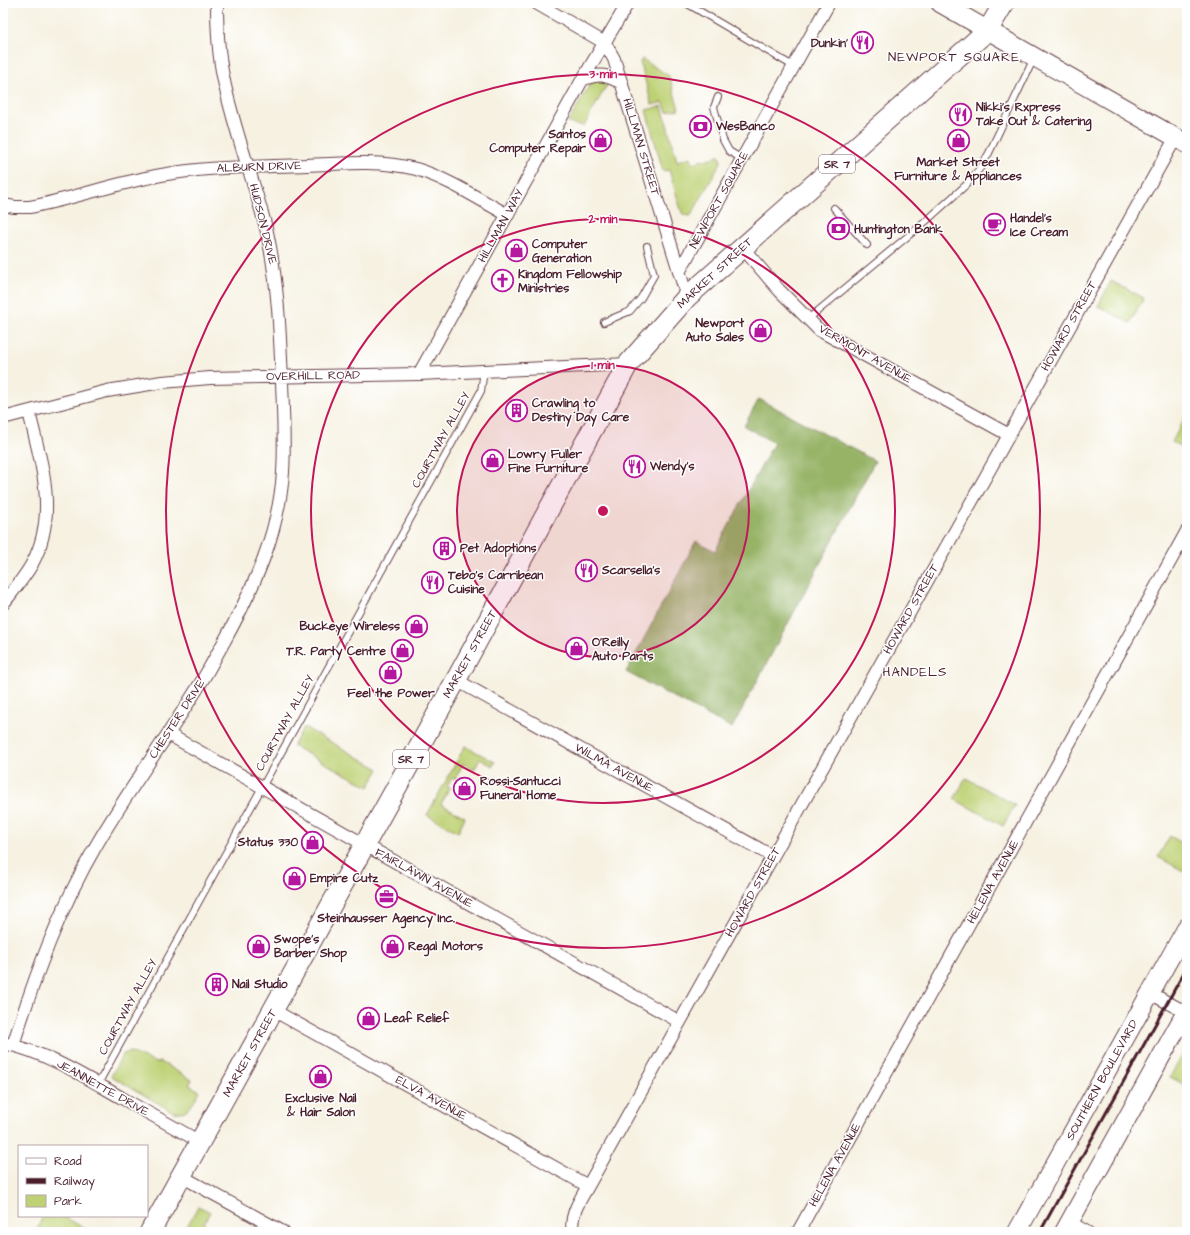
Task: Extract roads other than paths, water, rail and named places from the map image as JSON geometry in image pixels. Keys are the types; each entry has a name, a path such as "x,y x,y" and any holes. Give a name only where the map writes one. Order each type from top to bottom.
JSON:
{"main road":[{"name":"MARKET STREET","path":"150,1232 456,680 628,364 686,297 988,30 1004,3"}],"street":[{"path":"212,3 217,3"},
{"name":"HUDSON DRIVE","path":"217,3 217,26 223,77 266,232 274,272 279,317 281,377"},
{"path":"536,3 605,43 628,3"},
{"name":"NEWPORT SQUARE","path":"679,272 829,3"},
{"path":"940,3 1181,140"},
{"name":"HILLMAN WAY","path":"419,374 605,43"},
{"name":"HILLMAN STREET","path":"605,43 614,59 622,83 686,297"},
{"path":"584,79 601,75 608,76 622,83"},
{"name":"HOWARD STREET","path":"573,1232 573,1215 588,1186 1008,435 1181,140"},
{"name":"ALBURN DRIVE","path":"3,205 15,207 36,206 157,175 215,168 249,168 362,162 399,165 423,172 444,180 508,215"},
{"name":"VERMONT AVENUE","path":"742,247 779,290 819,330 1008,435"},
{"name":"OVERHILL ROAD","path":"3,418 107,391 162,382 210,378 419,374 628,364"},
{"name":"CHESTER DRIVE","path":"8,1044 55,928 73,888 114,814 202,681 240,612 257,576 270,541 278,509 283,473 281,377"},
{"path":"3,604 24,578 32,563 40,542 45,521 46,493 44,473 29,412"},
{"name":"HELENA AVENUE","path":"798,1232 1187,532"},
{"name":"WILMA AVENUE","path":"456,680 772,856"},
{"name":"FAIRLAWN AVENUE","path":"168,734 680,1022"},
{"name":"SOUTHERN BOULEVARD","path":"1017,1232 1187,927"},
{"path":"1088,1232 1066,1227 1186,1012 1150,993"},
{"name":"ELVA AVENUE","path":"273,1010 588,1186"},
{"name":"JEANNETTE DRIVE","path":"8,1044 52,1060 98,1084 200,1142"},
{"path":"181,1176 283,1232"}],"lane":[{"path":"686,3 793,66"},
{"path":"808,319 925,222 968,183 989,153 1035,57"},
{"path":"718,97 714,107 722,140 729,151 742,159"},
{"path":"834,208 867,245"},
{"path":"604,322 630,311 641,298 651,281 654,275 647,246"},
{"name":"COURTWAY ALLEY","path":"98,1084 481,391 484,371"}],"railway":[{"path":"1040,1232 1187,967"}],"place":[{"name":"Dunkin'","path":"863,43"},
{"name":"Nikki's Rxpress Take Out & Catering","path":"960,114"},
{"name":"WesBanco","path":"700,126"},
{"name":"Santos Computer Repair","path":"601,141"},
{"name":"Market Street Furniture & Appliances","path":"958,141"},
{"name":"Handel's Ice Cream","path":"994,225"},
{"name":"Huntington Bank","path":"838,229"},
{"name":"Computer Generation","path":"517,251"},
{"name":"Kingdom Fellowship Ministries","path":"502,281"},
{"name":"Newport Auto Sales","path":"760,330"},
{"name":"Crawling to Destiny Day Care","path":"516,410"},
{"name":"Lowry Fuller Fine Furniture","path":"493,461"},
{"name":"Wendy's","path":"634,466"},
{"name":"Pet Adoptions","path":"445,548"},
{"name":"Scarsella's","path":"586,570"},
{"name":"Tebo's Carribean Cuisine","path":"433,582"},
{"name":"Buckeye Wireless","path":"416,626"},
{"name":"O'Reilly Auto Parts","path":"576,649"},
{"name":"T.R. Party Centre","path":"402,651"},
{"name":"Feel the Power","path":"391,672"},
{"name":"Rossi-Santucci Funeral Home","path":"465,788"},
{"name":"Status 330","path":"313,842"},
{"name":"Empire Cutz","path":"294,878"},
{"name":"Steinhausser Agency Inc.","path":"386,897"},
{"name":"Swope's Barber Shop","path":"258,946"},
{"name":"Regal Motors","path":"392,946"},
{"name":"Nail Studio","path":"217,984"},
{"name":"Leaf Relief","path":"368,1018"},
{"name":"Exclusive Nail & Hair Salon","path":"321,1077"}],"district":[{"name":"NEWPORT SQUARE","path":"954,57"},
{"name":"HANDELS","path":"915,672"}]}
